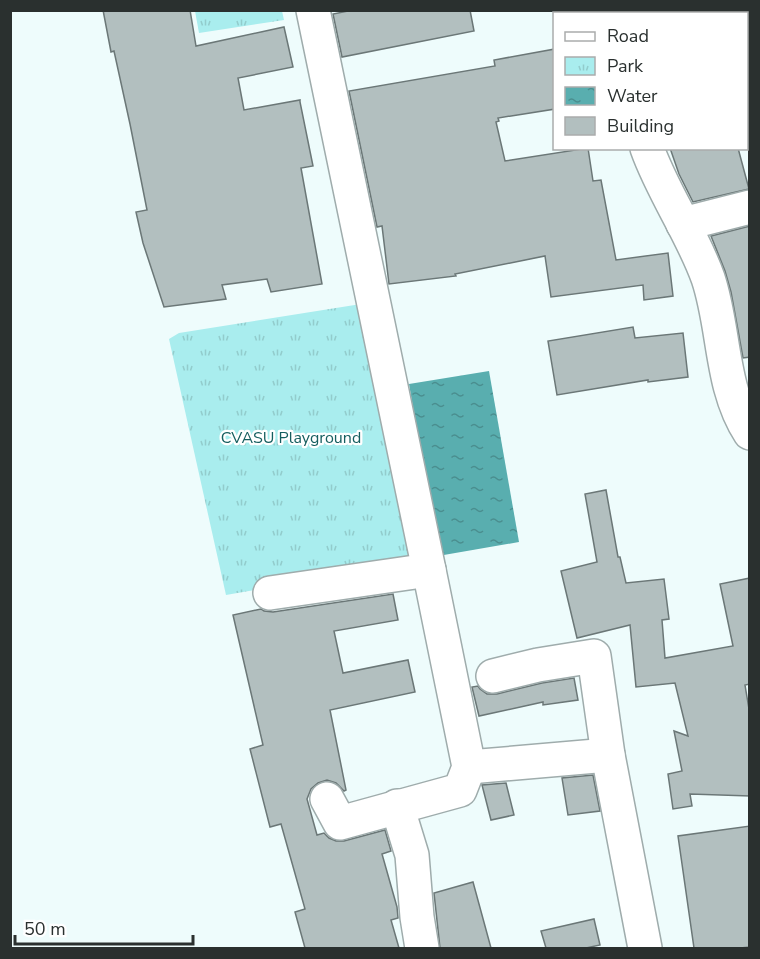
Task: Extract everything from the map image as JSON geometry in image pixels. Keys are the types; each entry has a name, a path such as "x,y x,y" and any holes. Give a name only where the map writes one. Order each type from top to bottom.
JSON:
{"street":[{"path":"313,10 469,767 460,790 340,823 327,799"},
{"path":"648,150 707,278 717,310 724,362 732,393 739,414 750,434"},
{"path":"683,224 750,207"},
{"path":"270,593 429,570"},
{"path":"493,676 538,664 594,656 608,755 645,948"},
{"path":"469,767 608,755"},
{"path":"397,806 412,855 422,948"}],"green space":[{"path":"195,11 282,11 284,20 199,33"},
{"name":"CVASU Playground","path":"361,304 417,562 226,595 169,339 179,333"}],"water":[{"path":"489,371 519,542 438,556 409,384"}],"building":[{"path":"103,10 190,10 196,46 284,27 293,67 238,78 244,110 300,100 313,166 301,168 322,284 271,292 267,279 222,285 226,299 164,307 143,243 136,212 147,210 114,51 111,52"},
{"path":"353,10 470,10 474,31 342,57 333,14"},
{"path":"553,49 553,109 498,118 499,121 496,122 505,161 588,150 593,181 601,180 616,260 668,253 673,296 644,300 643,285 551,297 545,256 455,274 456,276 389,284 382,226 377,227 349,91 495,66 494,60"},
{"path":"671,150 739,150 749,189 693,202 679,174"},
{"path":"750,226 750,357 743,358 731,292 711,236"},
{"path":"633,327 635,338 683,333 688,377 648,382 648,380 557,395 548,341"},
{"path":"606,490 618,557 620,557 626,583 664,579 669,619 662,620 665,658 733,646 720,584 750,578 750,684 745,685 750,715 750,796 690,794 692,806 673,809 668,774 682,771 674,731 688,736 675,683 636,687 630,625 577,638 561,571 597,562 585,494"},
{"path":"393,594 398,620 334,631 343,673 408,660 415,692 330,710 346,790 344,791 336,783 327,780 311,789 307,799 317,835 324,833 336,841 344,841 385,830 391,851 382,854 397,907 398,918 391,920 399,948 305,948 295,912 305,909 281,824 270,827 250,749 263,745 233,615 261,609 273,612"},
{"path":"574,678 578,700 543,705 543,702 479,716 472,687 478,686 487,694 497,694"},
{"path":"593,775 600,811 568,815 562,778"},
{"path":"506,783 514,815 491,820 482,785"},
{"path":"750,826 750,947 694,948 678,836"},
{"path":"473,882 491,948 440,948 434,893"},
{"path":"594,919 600,945 586,948 546,948 541,931"}]}
